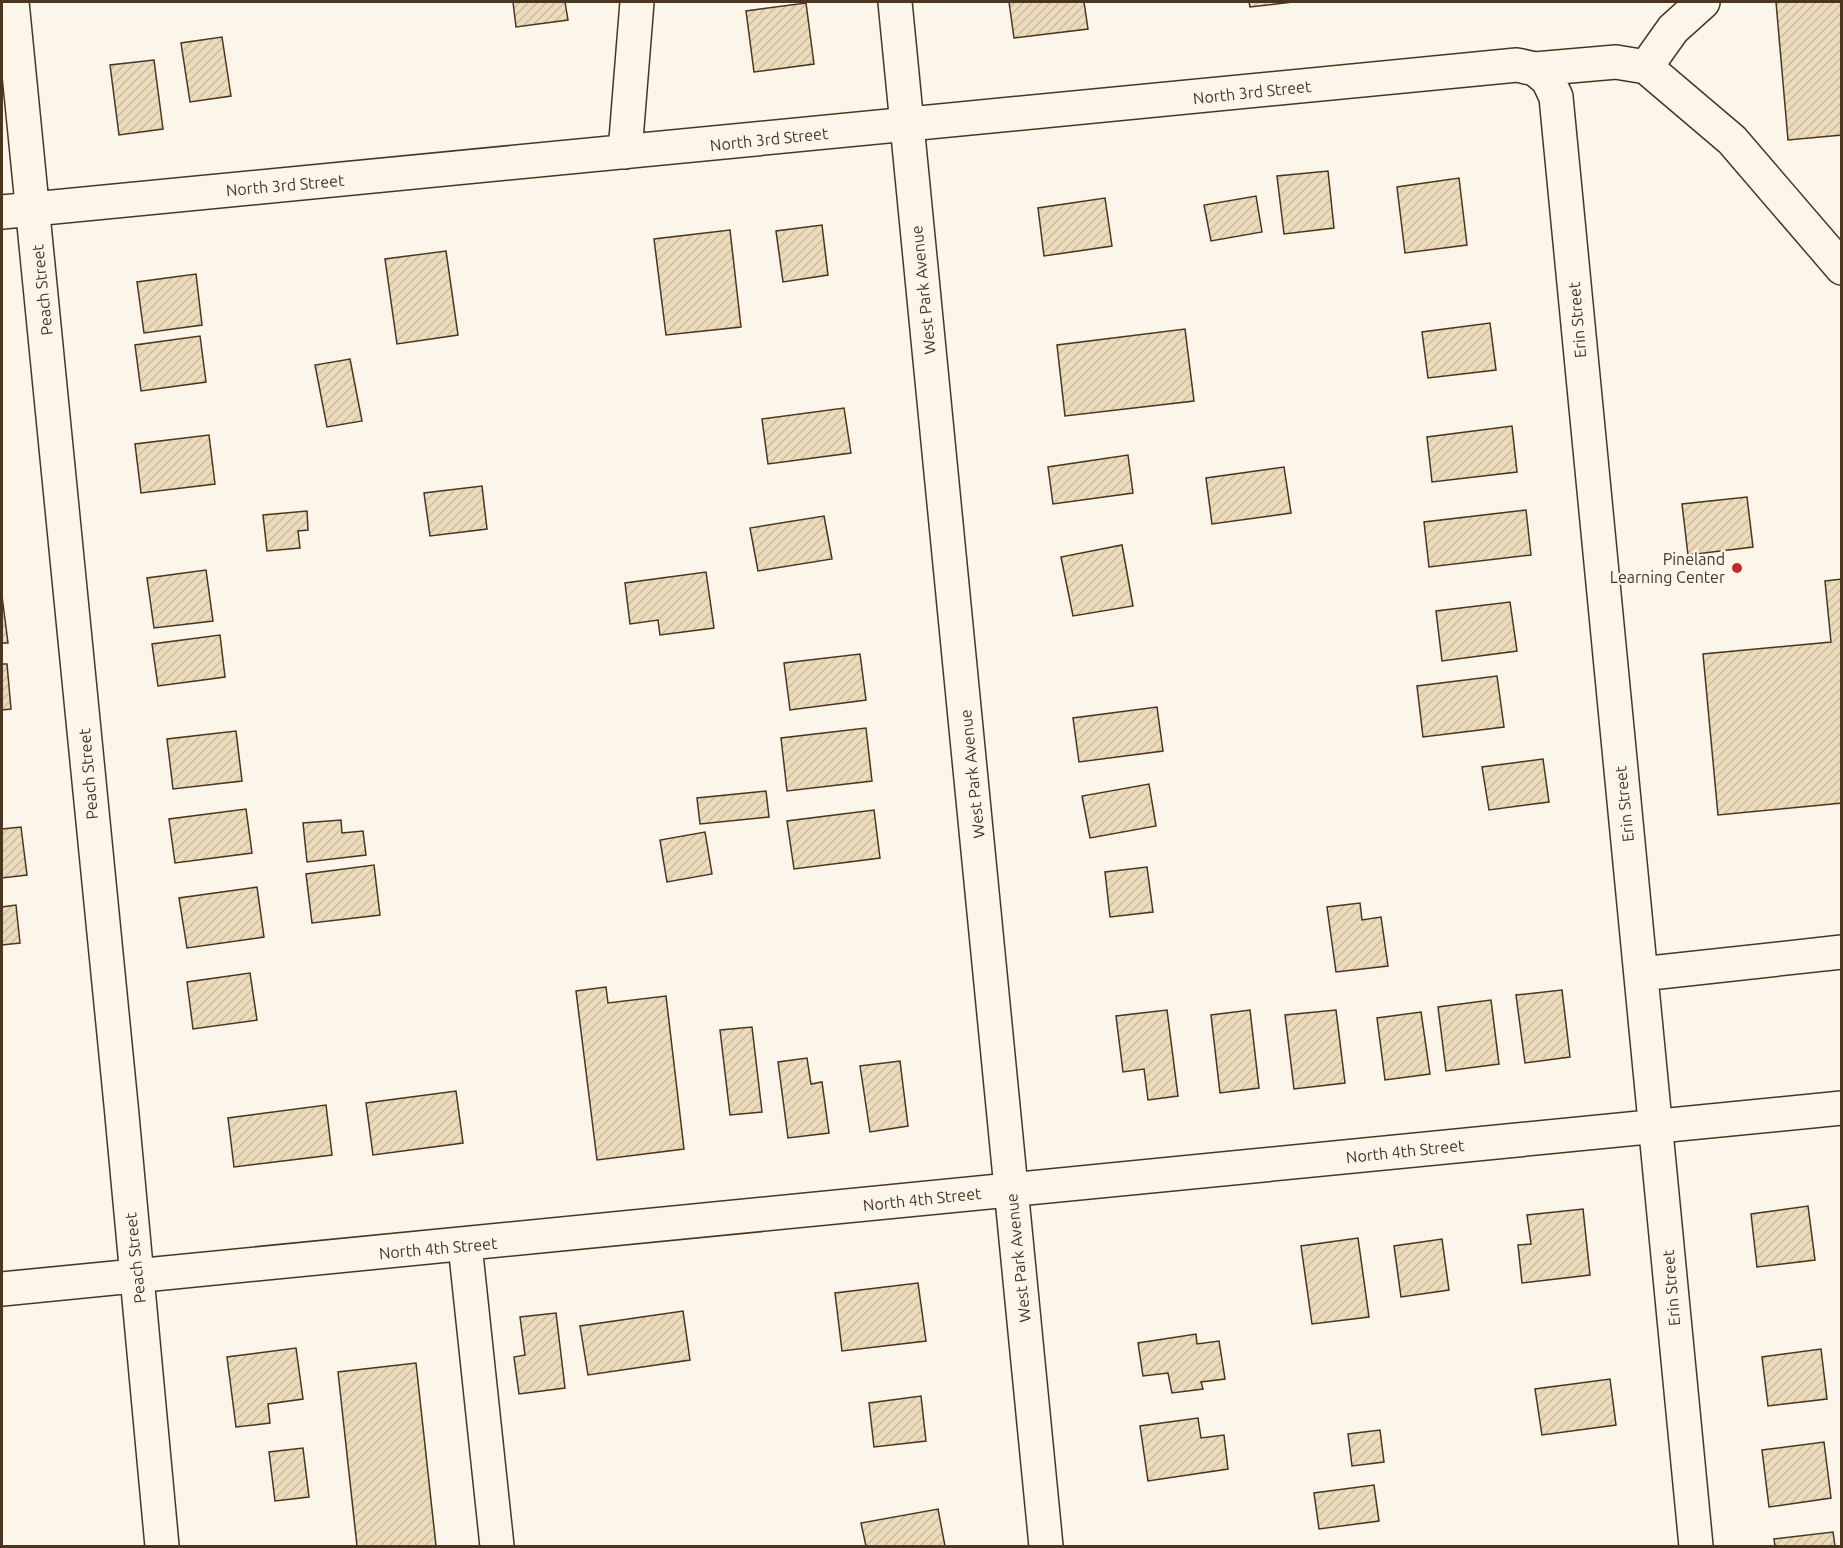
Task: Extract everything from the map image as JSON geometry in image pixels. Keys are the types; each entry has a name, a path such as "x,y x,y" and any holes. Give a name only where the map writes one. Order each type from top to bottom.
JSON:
{"street":[{"name":"Peach Street","path":"12,2 74,602 89,794 162,1546"},
{"path":"626,152 637,2"},
{"name":"West Park Avenue","path":"895,2 1046,1546"},
{"path":"1704,2 1673,29 1646,67 1732,140 1837,254"},
{"name":"North 3rd Street","path":"2,212 1517,65 1535,69 1616,62 1646,67"},
{"name":"Erin Street","path":"1535,69 1548,80 1556,98 1696,1546"},
{"path":"1641,974 1842,952"},
{"name":"North 4th Street","path":"2,1289 1842,1108"},
{"path":"465,1245 497,1546"}],"building":[{"path":"513,2 565,2 568,20 516,27"},
{"path":"1009,2 1084,2 1088,29 1014,38"},
{"path":"1249,2 1293,2 1250,7"},
{"path":"1776,2 1842,2 1842,135 1788,140"},
{"path":"806,3 814,64 754,72 746,11"},
{"path":"222,37 231,96 190,102 181,43"},
{"path":"154,60 163,129 119,135 110,65"},
{"path":"1328,171 1334,228 1284,234 1277,176"},
{"path":"1459,178 1467,245 1405,253 1397,187"},
{"path":"1256,196 1262,232 1211,241 1204,205"},
{"path":"1105,198 1112,246 1044,256 1038,208"},
{"path":"822,225 828,275 783,282 776,231"},
{"path":"730,230 741,327 666,335 654,239"},
{"path":"446,251 458,335 397,344 385,259"},
{"path":"196,274 202,325 144,333 137,282"},
{"path":"1490,323 1496,370 1428,378 1422,332"},
{"path":"1185,329 1194,401 1065,416 1057,345"},
{"path":"200,336 206,382 141,391 135,345"},
{"path":"350,359 362,421 327,427 315,365"},
{"path":"844,408 851,453 768,464 762,419"},
{"path":"1512,426 1517,472 1432,482 1427,437"},
{"path":"209,435 215,484 141,493 135,444"},
{"path":"1128,455 1133,493 1053,504 1048,467"},
{"path":"1284,467 1291,513 1212,524 1206,478"},
{"path":"482,486 487,529 430,536 424,493"},
{"path":"1747,497 1753,547 1688,555 1682,504"},
{"path":"1526,510 1531,555 1429,567 1424,522"},
{"path":"307,511 308,530 298,531 300,548 267,551 263,515"},
{"path":"824,516 832,559 758,571 750,528"},
{"path":"1122,545 1133,606 1073,616 1061,557"},
{"path":"206,570 213,621 154,628 147,578"},
{"path":"706,572 714,628 660,635 658,620 630,624 625,583"},
{"path":"1842,579 1842,803 1718,815 1703,654 1831,642 1825,581"},
{"path":"2,596 8,643 2,643"},
{"path":"1510,602 1517,651 1442,661 1436,611"},
{"path":"220,635 225,677 158,686 152,644"},
{"path":"860,654 866,700 790,710 784,663"},
{"path":"2,664 7,664 11,709 2,710"},
{"path":"1497,676 1504,727 1423,737 1417,686"},
{"path":"1157,707 1163,751 1079,762 1073,718"},
{"path":"866,728 872,781 787,791 781,738"},
{"path":"236,731 242,781 173,789 167,739"},
{"path":"1543,759 1549,802 1489,810 1482,767"},
{"path":"1149,784 1156,826 1090,838 1082,796"},
{"path":"766,791 769,817 700,824 697,798"},
{"path":"246,809 252,853 175,863 169,819"},
{"path":"874,810 880,858 794,869 787,821"},
{"path":"341,820 342,833 363,831 366,855 307,862 303,823"},
{"path":"21,827 27,875 2,878 2,829"},
{"path":"705,832 712,874 667,882 660,840"},
{"path":"374,865 380,915 312,923 306,874"},
{"path":"1147,867 1153,912 1110,917 1105,872"},
{"path":"257,887 264,937 187,948 179,898"},
{"path":"1360,903 1362,920 1381,917 1388,966 1336,972 1327,907"},
{"path":"16,905 20,943 2,945 2,907"},
{"path":"250,973 257,1020 193,1029 187,982"},
{"path":"606,987 608,1003 666,996 684,1149 597,1160 576,991"},
{"path":"1562,990 1570,1057 1525,1063 1516,995"},
{"path":"1491,1000 1499,1064 1446,1071 1438,1007"},
{"path":"1167,1010 1178,1096 1148,1100 1144,1069 1123,1072 1116,1016"},
{"path":"1250,1010 1259,1088 1220,1093 1211,1015"},
{"path":"1336,1010 1345,1083 1294,1089 1285,1015"},
{"path":"1421,1012 1430,1074 1385,1080 1377,1018"},
{"path":"752,1027 762,1112 730,1115 720,1030"},
{"path":"807,1058 811,1084 822,1082 829,1133 788,1138 778,1062"},
{"path":"900,1061 908,1126 870,1132 860,1066"},
{"path":"456,1091 463,1143 373,1155 366,1103"},
{"path":"326,1105 332,1155 234,1167 228,1118"},
{"path":"1808,1206 1815,1260 1757,1267 1751,1214"},
{"path":"1583,1209 1590,1275 1522,1283 1518,1245 1531,1244 1527,1215"},
{"path":"1358,1238 1369,1317 1312,1324 1301,1246"},
{"path":"1442,1239 1449,1290 1401,1297 1394,1246"},
{"path":"918,1283 926,1341 842,1351 835,1293"},
{"path":"683,1311 690,1360 588,1375 580,1326"},
{"path":"556,1313 565,1388 519,1394 514,1357 525,1355 520,1317"},
{"path":"1196,1334 1197,1344 1219,1341 1225,1379 1201,1382 1203,1389 1172,1393 1168,1373 1143,1376 1138,1343"},
{"path":"296,1348 303,1399 268,1404 270,1423 236,1427 227,1357"},
{"path":"1821,1349 1827,1399 1768,1406 1762,1357"},
{"path":"416,1363 436,1546 357,1546 338,1372"},
{"path":"1610,1379 1616,1425 1542,1435 1535,1389"},
{"path":"921,1396 926,1441 874,1447 869,1403"},
{"path":"1198,1418 1201,1438 1224,1435 1228,1469 1148,1481 1140,1426"},
{"path":"1380,1430 1384,1462 1352,1466 1348,1434"},
{"path":"1824,1442 1831,1498 1769,1507 1762,1450"},
{"path":"303,1448 309,1497 275,1501 269,1452"},
{"path":"1374,1485 1379,1521 1319,1529 1314,1493"},
{"path":"938,1509 945,1546 866,1546 861,1523"},
{"path":"1833,1532 1835,1546 1775,1546 1774,1539"}],"place":[{"name":"Pineland Learning Center","path":"1737,568"}]}
